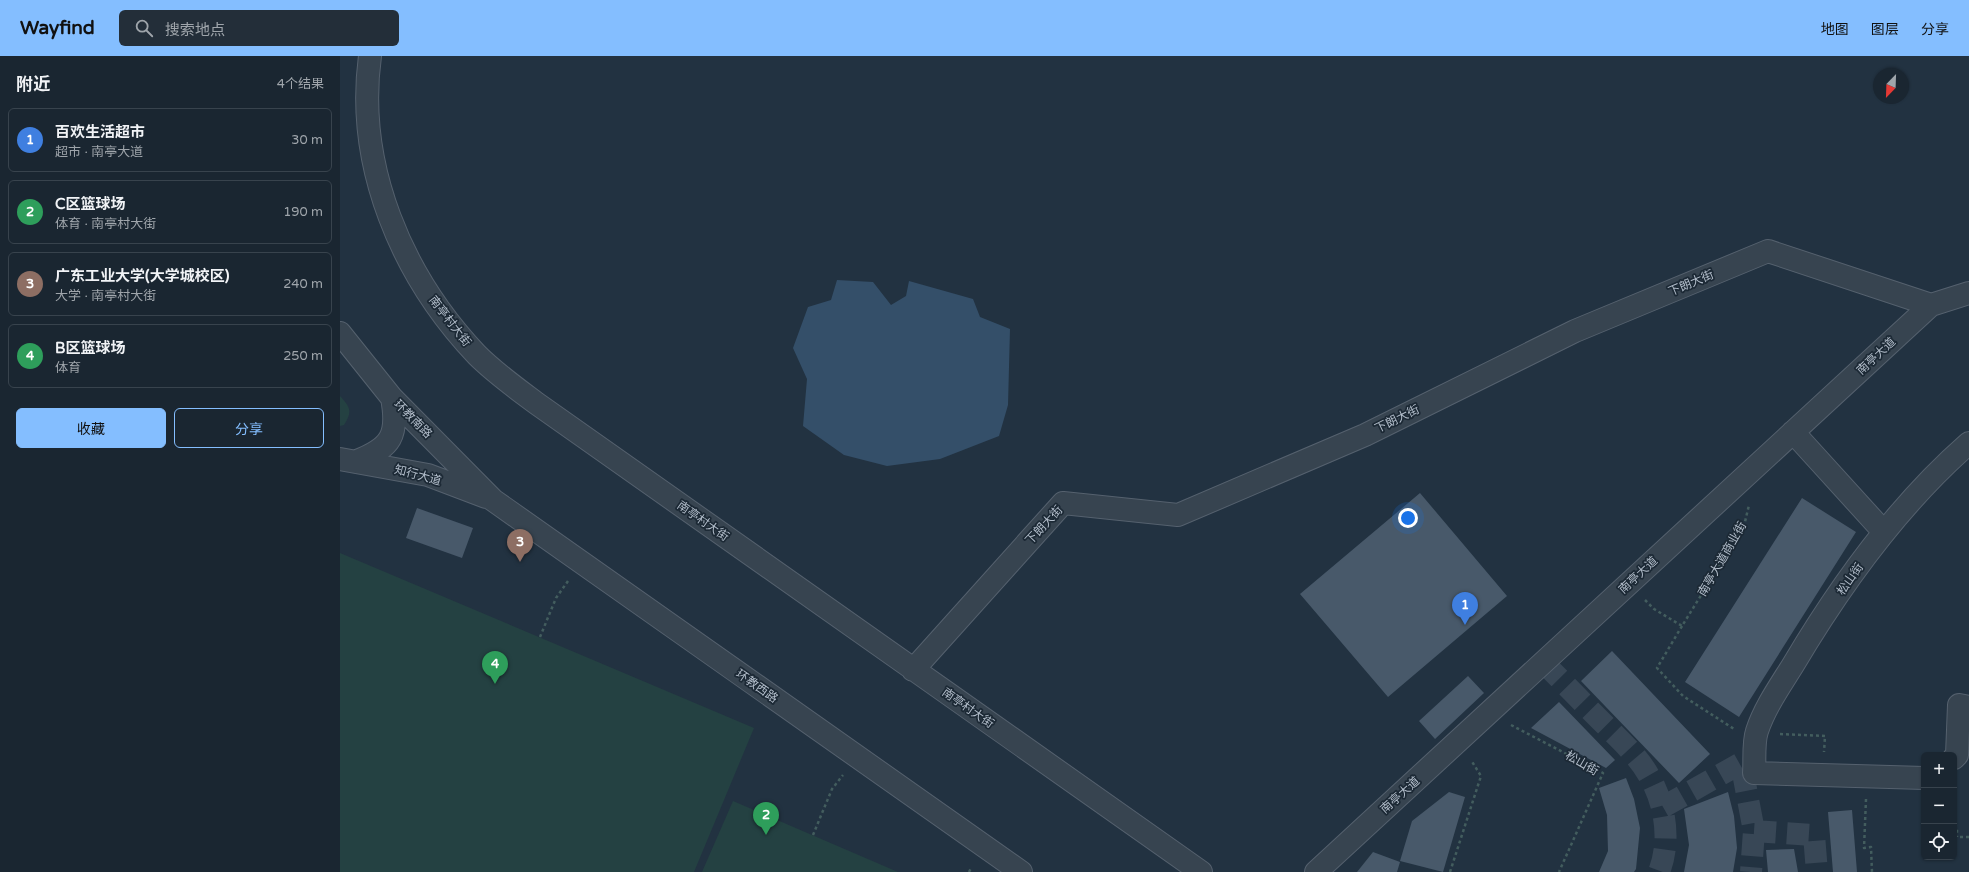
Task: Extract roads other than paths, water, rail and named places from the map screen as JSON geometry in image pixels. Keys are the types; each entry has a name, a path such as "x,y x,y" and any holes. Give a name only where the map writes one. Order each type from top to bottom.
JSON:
{"street":[{"name":"南亭村大街","path":"370,56 368,71 368,121 378,181 389,216 411,266 450,324 478,355 536,403 1201,872"},
{"name":"下朗大街","path":"913,670 1063,503 1178,515 1366,435 1575,331 1768,251 1931,305"},
{"name":"南亭大道","path":"1316,872 1931,305 1969,293"},
{"name":"环教南路","path":"340,333 392,398 493,500"},
{"path":"348,460 376,454 387,443 395,425 392,398"},
{"path":"1793,432 1883,531"},
{"name":"松山街","path":"1921,778 1754,773 1746,732 1763,715 1813,631 1883,531 1949,460 1969,442"},
{"name":"知行大道","path":"348,460 428,475 493,500"},
{"name":"环教西路","path":"493,500 1020,872"},
{"path":"1957,755 1959,705 1969,706"}],"water":[{"path":"837,280 873,282 891,305 906,296 909,281 973,299 980,317 1010,329 1008,405 999,436 940,459 887,466 844,455 803,426 807,379 793,348 808,307 831,300"}],"tunnel":[{"path":"1544,663 1623,743 1644,768 1652,782 1663,811 1665,826 1665,842 1659,872"},
{"path":"1663,807 1743,762 1743,773 1754,831 1751,872"},
{"path":"1754,831 1814,835 1817,872"}],"place":[{"name":"广东工业大学(大学城校区)","path":"520,562"},
{"name":"百欢生活超市","path":"1465,625"},
{"name":"B区篮球场","path":"495,684"},
{"name":"C区篮球场","path":"766,835"}]}
